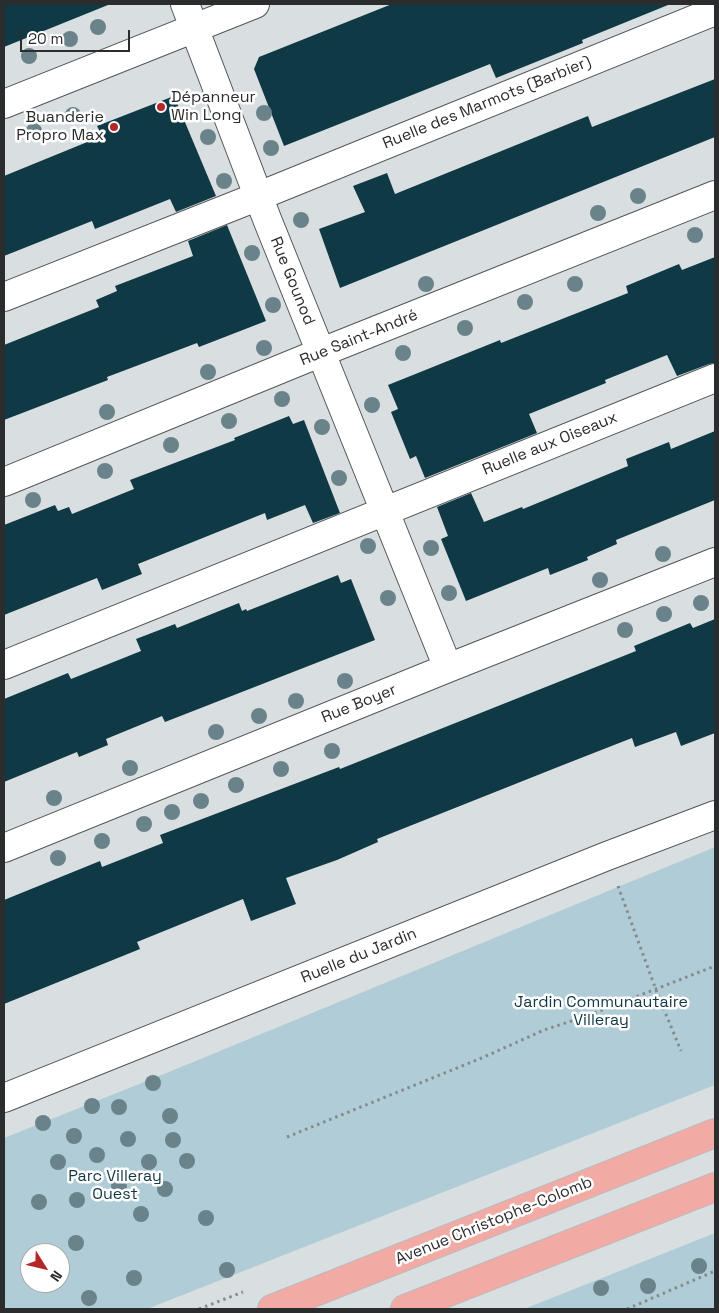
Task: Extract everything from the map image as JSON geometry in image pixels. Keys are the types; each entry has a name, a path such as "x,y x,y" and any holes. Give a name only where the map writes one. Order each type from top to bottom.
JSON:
{"main road":[{"name":"Avenue Christophe-Colomb","path":"272,1309 715,1133"},
{"path":"405,1309 715,1187"}],"street":[{"path":"4,104 190,16 255,4"},
{"name":"Ruelle des Marmots (Barbier)","path":"4,297 715,11"},
{"name":"Rue Gounod","path":"190,16 267,219 448,668"},
{"name":"Rue Saint-André","path":"4,482 322,352 715,196"},
{"name":"Ruelle aux Oiseaux","path":"4,666 715,378"},
{"name":"Rue Boyer","path":"4,848 715,562"},
{"name":"Ruelle du Jardin","path":"4,1098 715,814"}],"path":[{"path":"616,878 656,990 681,1051"},
{"path":"287,1137 484,1057 544,1030 656,990 715,966"},
{"path":"627,1309 715,1271"}],"green space":[{"name":"Jardin Communautaire Villeray","path":"715,847 715,1085 147,1309 4,1309 4,1138"},
{"path":"715,1233 715,1309 524,1309"}],"building":[{"path":"4,4 108,4 108,5 4,47"},
{"path":"392,4 668,5 582,40 583,43 496,78 490,64 284,146 254,69 259,57"},
{"path":"715,79 715,137 340,288 319,229 365,212 353,186 387,173 395,194 588,116 592,127"},
{"path":"174,96 216,196 176,212 170,199 95,229 92,221 4,256 4,176 102,136 97,126"},
{"path":"227,225 266,321 199,347 197,343 107,377 108,380 4,420 4,345 99,307 96,300 117,291 115,286 193,256 188,241"},
{"path":"715,257 715,363 677,376 667,355 605,380 606,383 529,414 537,433 425,478 416,456 410,459 391,412 398,409 388,385 500,340 501,343 628,293 626,286 679,264 682,270"},
{"path":"289,416 293,424 304,420 340,513 313,523 305,505 267,520 265,513 138,564 142,574 102,590 97,578 4,615 4,525 55,505 58,511 69,507 72,514 134,489 130,480 235,440 234,438"},
{"path":"715,431 715,500 616,540 617,544 587,557 588,560 550,575 548,568 466,601 441,539 448,536 437,507 471,493 484,522 522,507 523,509 628,466 626,459 669,442 671,449"},
{"path":"338,575 341,583 351,579 375,640 165,722 162,716 106,739 108,745 79,757 77,752 4,782 4,699 68,673 71,679 141,651 136,639 175,624 177,628 239,603 242,611 246,609 247,611"},
{"path":"715,619 715,733 681,746 676,732 635,747 632,738 377,839 378,842 337,860 286,878 296,904 251,921 243,899 137,942 140,949 4,1004 4,900 100,861 102,867 163,843 160,835 339,767 340,769 636,651 634,646 690,623 693,628"}],"place":[{"name":"Dépanneur Win Long","path":"161,107"},
{"name":"Buanderie Propro Max","path":"114,127"}],"park label":[{"name":"Parc Villeray Ouest","path":"115,1186"}]}
